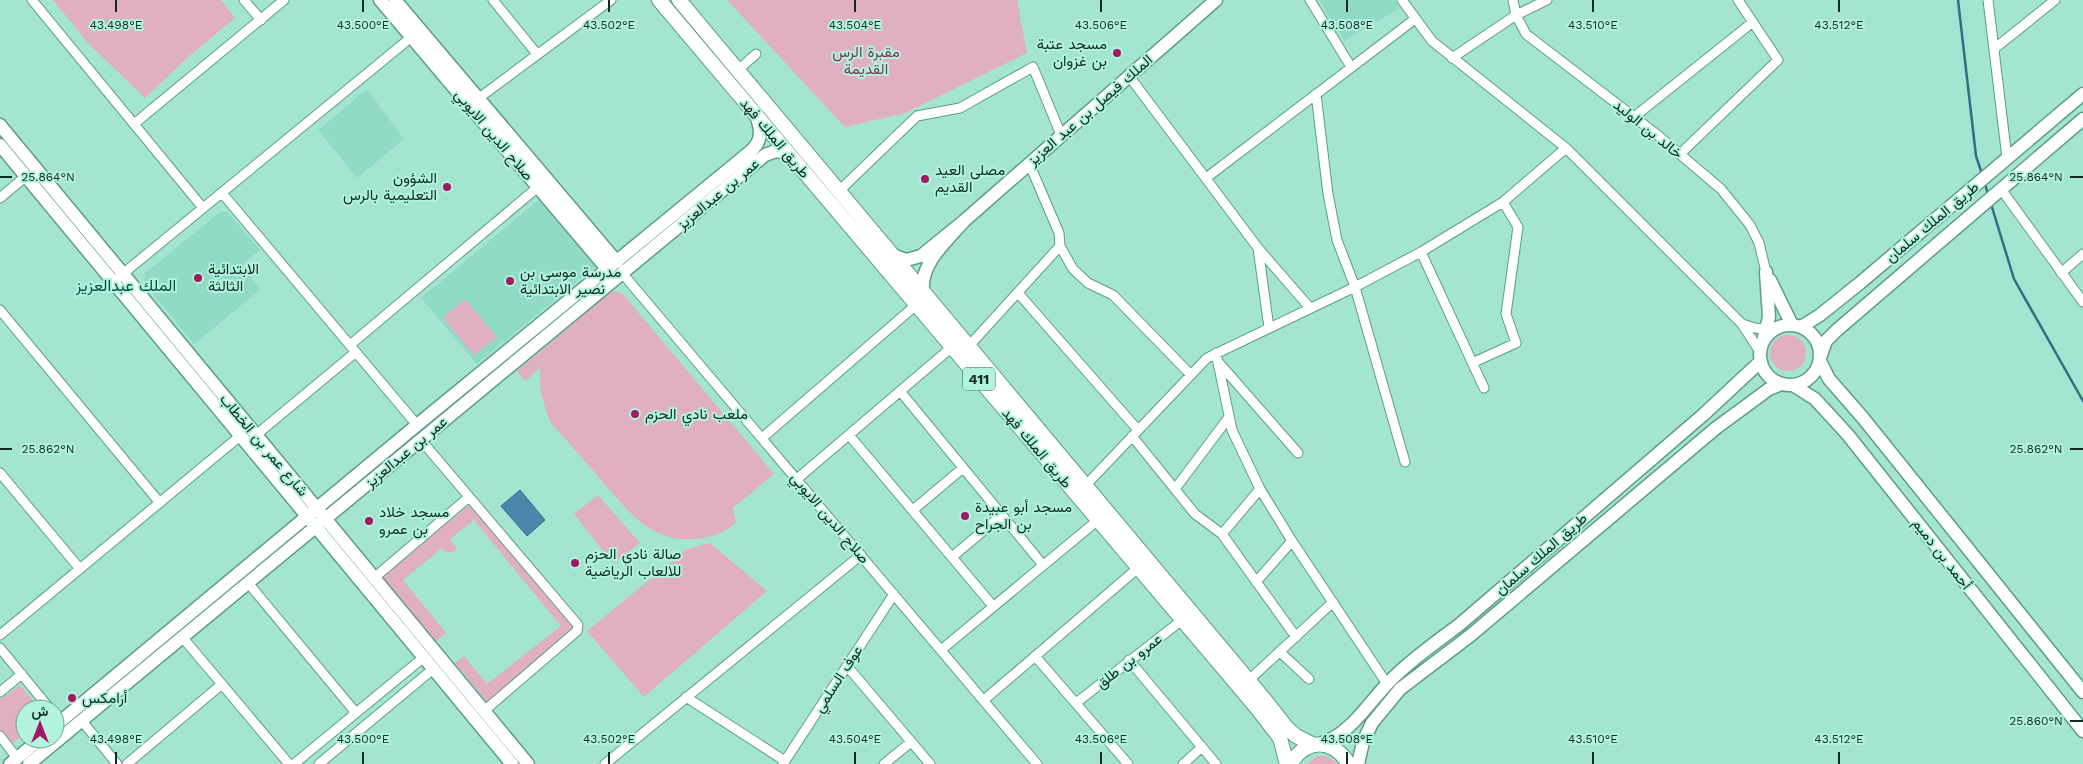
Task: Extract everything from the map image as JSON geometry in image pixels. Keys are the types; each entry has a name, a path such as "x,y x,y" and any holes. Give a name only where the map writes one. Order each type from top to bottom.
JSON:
{"main road":[{"name":"طريق الملك فهد","path":"659,0 1280,738 1289,764"},
{"name":"طريق الملك فهد","path":"679,0 893,255 910,269 923,291 1249,680 1287,728 1296,736 1317,744 1332,747 1343,755 1349,764"},
{"path":"1289,764 1296,755 1307,747 1317,744"}],"street":[{"path":"32,0 204,208"},
{"path":"244,0 261,20"},
{"path":"134,124 284,0"},
{"name":"صلاح الدين الايوبي","path":"380,0 479,98 616,268 797,479 1036,764"},
{"name":"صلاح الدين الايوبي","path":"395,0 416,34 538,187 616,268"},
{"path":"493,0 537,54"},
{"path":"479,98 611,0"},
{"path":"1310,0 1351,67"},
{"path":"1402,0 1432,41 1566,148 1742,324 1761,352 1768,375 1787,384 1802,382 1811,377 1817,370 1820,358 1819,346 1815,338 1796,326 1766,272"},
{"name":"خالد بن الوليد","path":"1513,0 1516,15 1526,34 1634,117 1721,189 1739,209 1759,243 1766,272"},
{"path":"1452,58 1516,15 1547,0"},
{"path":"1680,154 1778,60 1738,0"},
{"path":"1988,0 2008,158"},
{"path":"1994,50 2055,0"},
{"name":"الملك فيصل بن عبد العزيز","path":"964,221 1129,76 1208,2"},
{"path":"1206,178 1415,19"},
{"path":"1634,117 1753,22"},
{"path":"118,278 416,34"},
{"path":"738,70 756,54"},
{"path":"839,191 917,116 960,108 1033,67 1062,135"},
{"path":"1129,76 1258,248 1310,308"},
{"path":"1316,94 1328,194 1337,240 1355,287 1405,462"},
{"name":"طريق الملك سلمان","path":"1796,326 1820,315 1860,283 2083,94"},
{"name":"عمر بن عبدالعزيز","path":"30,764 321,524 757,146 760,139 760,130 756,115"},
{"name":"طريق الملك سلمان","path":"1820,358 1826,341 1837,330 2083,119"},
{"name":"شارع عمر بن الخطاب","path":"0,125 240,436 312,513"},
{"name":"شارع عمر بن الخطاب","path":"0,145 256,435 312,513 433,669 512,764"},
{"path":"1086,485 1207,358 1217,358 1270,328 1355,287 1421,252 1503,202 1566,148"},
{"name":"عمر بن عبدالعزيز","path":"65,714 418,425 616,268 765,155 776,151 788,153"},
{"path":"1029,163 1059,233 1060,246 1073,269 1088,283 1113,294 1191,375"},
{"path":"0,198 26,176"},
{"path":"256,435 538,187"},
{"path":"2001,189 2083,302"},
{"path":"222,193 418,425"},
{"path":"1472,363 1516,343 1506,314 1518,227 1503,202"},
{"path":"899,285 921,256 964,221"},
{"path":"923,291 923,274 928,265 964,221"},
{"path":"969,346 1060,246"},
{"path":"1258,248 1270,328"},
{"path":"1421,252 1484,388"},
{"path":"2061,272 2083,254"},
{"path":"910,269 928,265"},
{"path":"1761,352 1770,330 1766,272"},
{"path":"1018,293 1135,433 1195,514 1222,534 1296,636"},
{"path":"762,438 916,305"},
{"path":"0,310 160,502"},
{"path":"1742,324 1770,330 1796,326"},
{"path":"797,479 952,347"},
{"name":"طريق الملك سلمان","path":"1317,744 1332,740 1342,733 1359,717 1387,684 1416,656 1459,625 1695,422 1761,352"},
{"path":"1217,358 1232,430 1260,489 1292,541 1387,684"},
{"path":"1217,358 1298,453"},
{"name":"أحمد بن دميم","path":"1820,358 1828,379 1869,426 2083,692"},
{"name":"طريق الملك سلمان","path":"1358,764 1372,723 1400,689 1471,635 1716,428 1769,389 1787,384"},
{"name":"أحمد بن دميم","path":"1787,384 1815,399 1848,435 2083,731"},
{"path":"900,391 1043,565"},
{"path":"1175,489 1230,416"},
{"path":"849,434 993,606"},
{"path":"0,635 240,436"},
{"path":"420,439 578,625 577,632 484,711"},
{"path":"913,510 963,468"},
{"path":"0,473 80,569"},
{"path":"1222,534 1260,489"},
{"path":"374,578 469,497"},
{"path":"952,557 1002,515"},
{"path":"941,650 1098,520"},
{"name":"شارع عمر بن الخطاب","path":"321,524 374,578 528,764"},
{"path":"1256,582 1292,541"},
{"path":"604,764 861,555"},
{"path":"984,700 1138,568"},
{"path":"249,584 356,713"},
{"name":"عوف السلمي","path":"784,762 894,594"},
{"path":"1249,680 1333,602"},
{"name":"عمرو بن طلق","path":"1076,703 1182,620"},
{"path":"183,638 289,764"},
{"path":"0,648 42,699"},
{"path":"1280,652 1309,679"},
{"path":"1035,656 1128,764"},
{"path":"294,764 424,657"},
{"path":"1129,660 1216,764"},
{"path":"848,666 930,764"},
{"path":"320,764 433,669"},
{"path":"0,692 22,674"},
{"path":"127,764 222,684"},
{"path":"686,697 784,762"},
{"path":"82,721 117,764"},
{"path":"0,736 13,761 28,749"},
{"path":"884,764 911,742"},
{"path":"1183,764 1201,748"}],"shaded area":[{"path":"1319,0 1395,0 1400,8 1344,41"},
{"path":"367,89 404,139 357,178 318,130"},
{"name":"مدرسة موسى بن نصير الابتدائية","path":"542,197 598,264 477,364 421,298"},
{"name":"الابتدائية الثالثة","path":"220,212 228,212 260,250 242,265 260,290 194,344 144,283 145,273"}],"green space":[{"path":"53,0 221,0 235,18 187,58 145,98 88,43"},
{"name":"مقبرة الرس القديمة","path":"727,0 1017,0 1027,53 905,113 845,127"},
{"name":"ملعب نادي الحزم","path":"612,291 622,293 774,474 733,508 736,523 726,530 706,537 679,539 665,536 641,522 621,503 551,423 542,396 540,368 525,381 517,371"},
{"path":"465,299 497,337 474,355 443,318"},
{"path":"1788,335 1800,341 1806,353 1800,365 1788,371 1776,365 1770,353 1776,341"},
{"path":"598,495 640,543 613,563 574,514"},
{"path":"474,501 577,625 526,668 527,672 488,703 455,663 464,656 487,684 561,626 474,520 450,539 456,547 455,551 447,553 442,548 403,580 446,633 434,643 380,578"},
{"path":"710,543 767,591 644,697 587,631 687,549"},
{"path":"20,685 32,699 15,699 15,742 10,743 0,731 0,700"},
{"path":"1317,756 1326,756 1339,764 1307,764"}],"water":[{"path":"520,490 545,520 527,536 501,506"}],"waterway":[{"path":"1958,0 1976,156 1982,174"},
{"path":"1985,184 1988,194"},
{"path":"1991,204 2014,279 2083,401"}],"place":[{"name":"مسجد عتبة بن غزوان","path":"1117,53"},
{"name":"مصلى العيد القديم","path":"925,179"},
{"name":"الشؤون التعليمية بالرس","path":"447,187"},
{"name":"الابتدائية الثالثة","path":"198,278"},
{"name":"مدرسة موسى بن نصير الابتدائية","path":"510,281"},
{"name":"ملعب نادي الحزم","path":"635,414"},
{"name":"مسجد أبو عبيدة بن الجراح","path":"965,516"},
{"name":"مسجد خلاد بن عمرو","path":"369,521"},
{"name":"صالة نادي الحزم للالعاب الرياضية","path":"575,563"},
{"name":"أرامكس","path":"72,698"}],"district":[{"name":"الملك عبدالعزيز","path":"126,285"}]}
